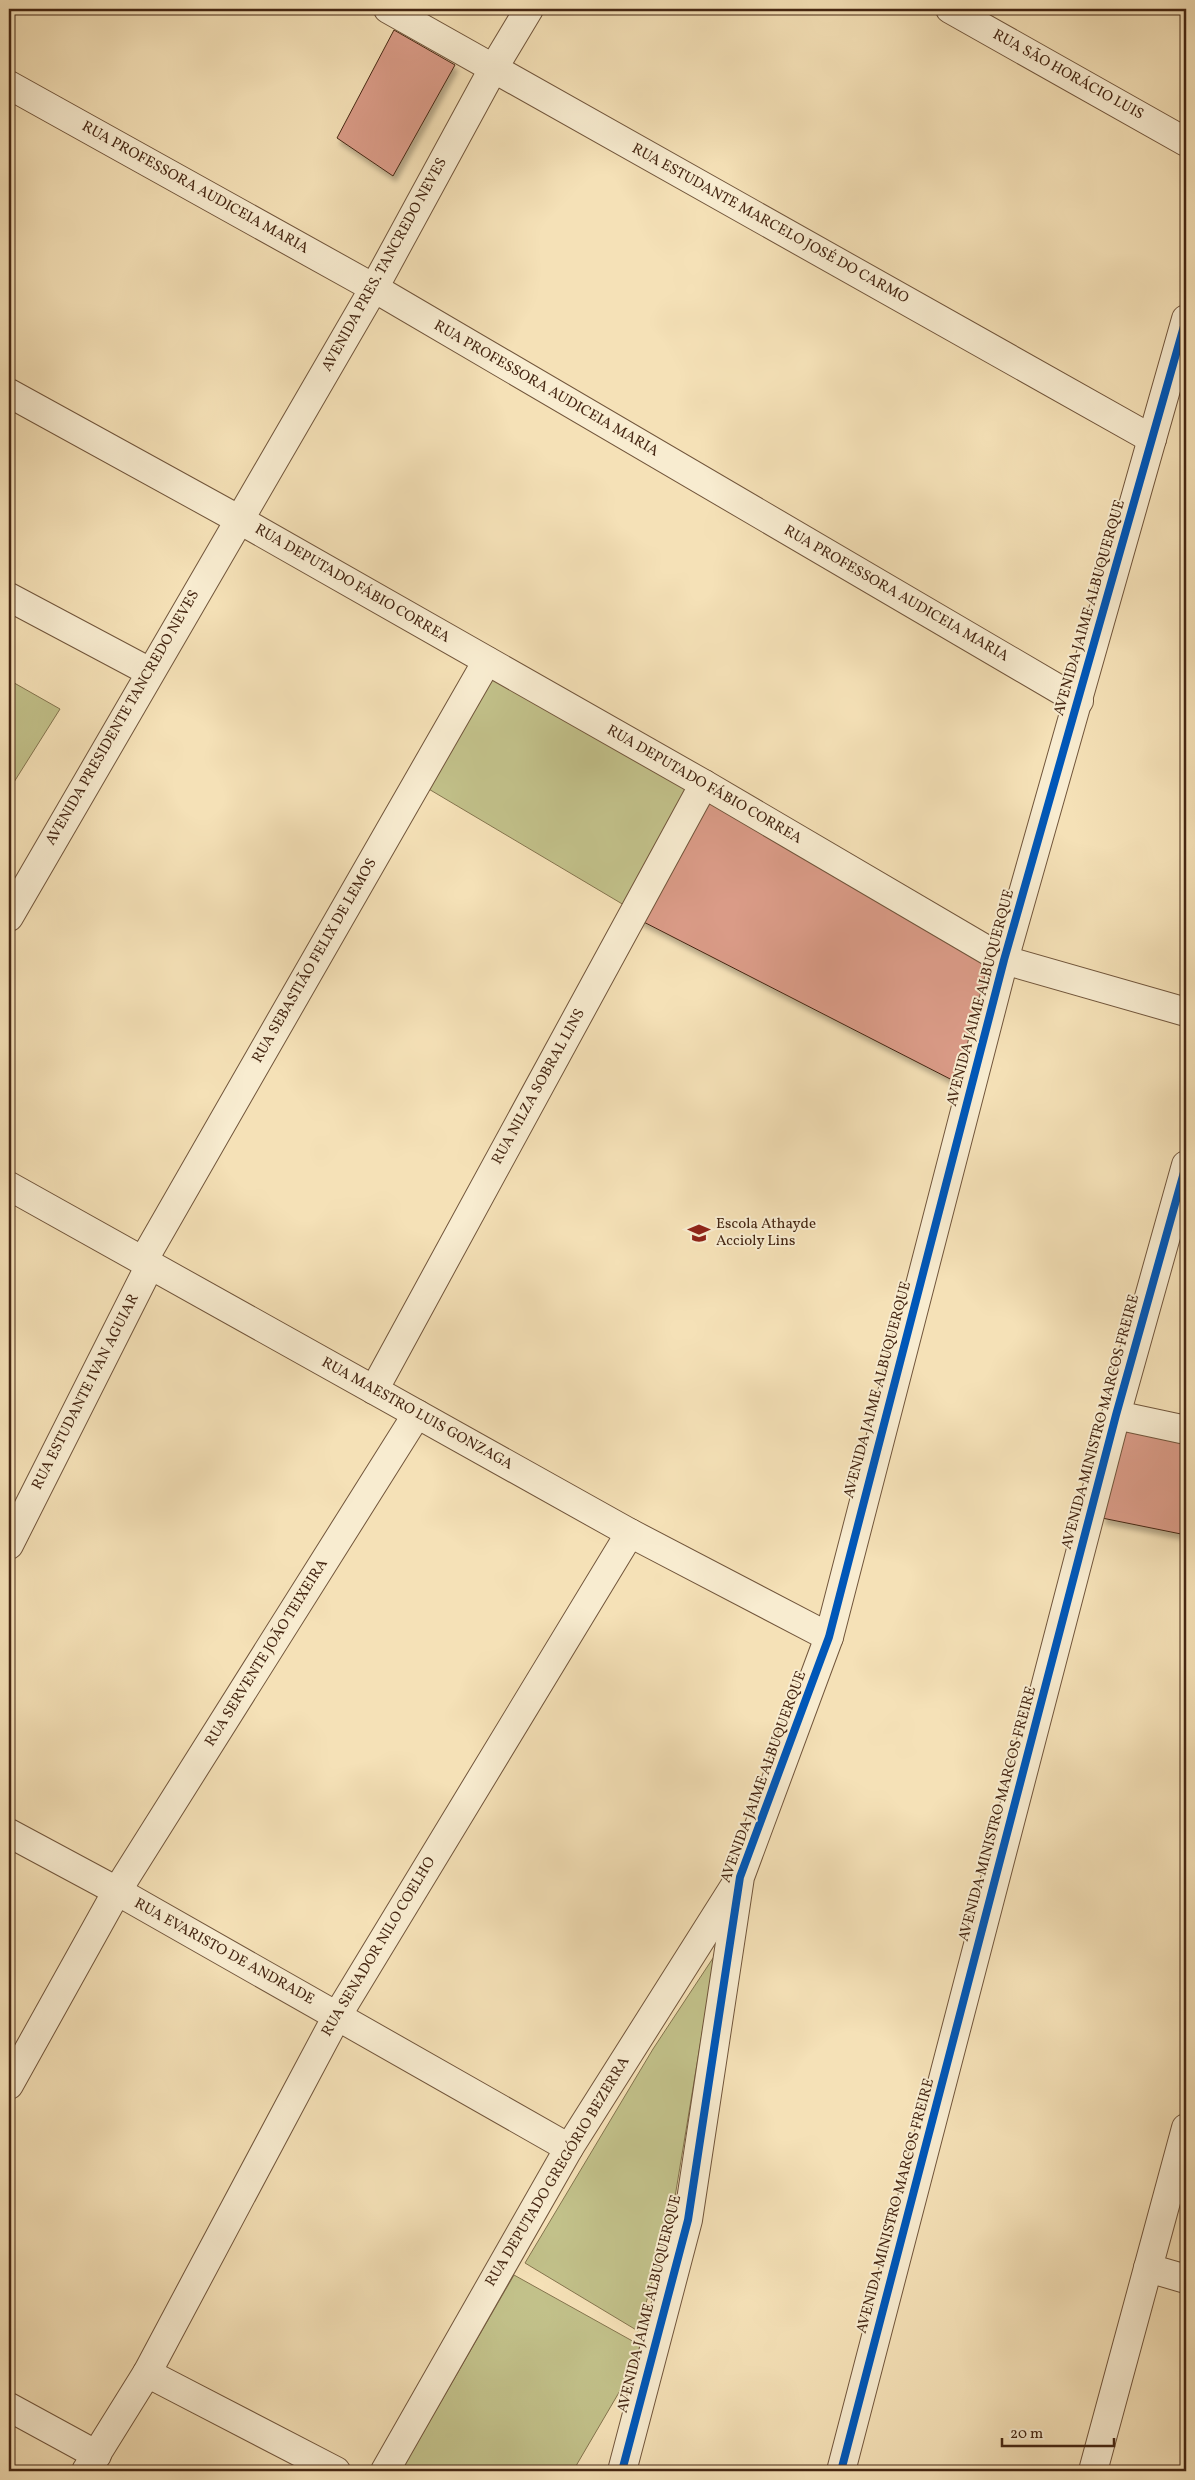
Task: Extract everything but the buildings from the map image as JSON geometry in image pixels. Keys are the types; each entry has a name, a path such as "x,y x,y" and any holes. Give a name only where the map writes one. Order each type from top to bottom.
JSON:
{"street":[{"name":"RUA ESTUDANTE MARCELO JOSÉ DO CARMO","path":"388,9 1152,439"},
{"name":"AVENIDA PRES. TANCREDO NEVES","path":"238,520 374,288 493,69 529,9"},
{"name":"RUA SÃO HORÁCIO LUIS","path":"950,9 1186,142"},
{"name":"RUA PROFESSORA AUDICEIA MARIA","path":"9,85 374,288 1079,701"},
{"name":"AVENIDA JAIME ALBUQUERQUE","path":"622,2471 688,2220 740,1877 829,1637 1004,960 1186,319"},
{"name":"RUA DEPUTADO FÁBIO CORREA","path":"9,393 238,520 704,784 1004,960 1186,1012"},
{"name":"AVENIDA PRESIDENTE TANCREDO NEVES","path":"9,917 238,520"},
{"path":"9,597 150,672"},
{"name":"RUA SEBASTIÃO FELIX DE LEMOS","path":"146,1263 487,661"},
{"name":"RUA NILZA SOBRAL LINS","path":"374,1390 704,784"},
{"name":"AVENIDA MINISTRO MARCOS FREIRE","path":"841,2471 1116,1415 1186,1165"},
{"name":"RUA MAESTRO LUIS GONZAGA","path":"9,1186 630,1533 829,1637"},
{"name":"RUA ESTUDANTE IVAN AGUIAR","path":"9,1545 146,1263"},
{"name":"RUA SERVENTE JOÃO TEIXEIRA","path":"9,2085 117,1892 417,1414"},
{"path":"1116,1415 1186,1430"},
{"name":"RUA SENADOR NILO COELHO","path":"92,2463 147,2373 337,2016 630,1533"},
{"name":"RUA EVARISTO DE ANDRADE","path":"9,1833 117,1892 569,2148"},
{"name":"RUA DEPUTADO GREGÓRIO BEZERRA","path":"385,2471 569,2148 740,1877"},
{"path":"1093,2471 1186,2128"},
{"path":"1148,2268 1186,2278"},
{"path":"147,2373 336,2471"},
{"path":"9,2407 92,2463"}],"shaded area":[{"path":"492,674 699,792 624,905 427,788"},
{"path":"9,680 60,709 9,790"},
{"path":"715,1955 673,2209 638,2331 525,2263 653,2049"},
{"path":"514,2275 645,2348 573,2471 401,2471"}],"cycle path":[{"path":"622,2471 688,2220 740,1877 829,1637 1004,960 1186,319"},
{"path":"841,2471 1116,1415 1186,1165"}],"place":[{"name":"Escola Athayde Accioly Lins","path":"699,1233"}]}
